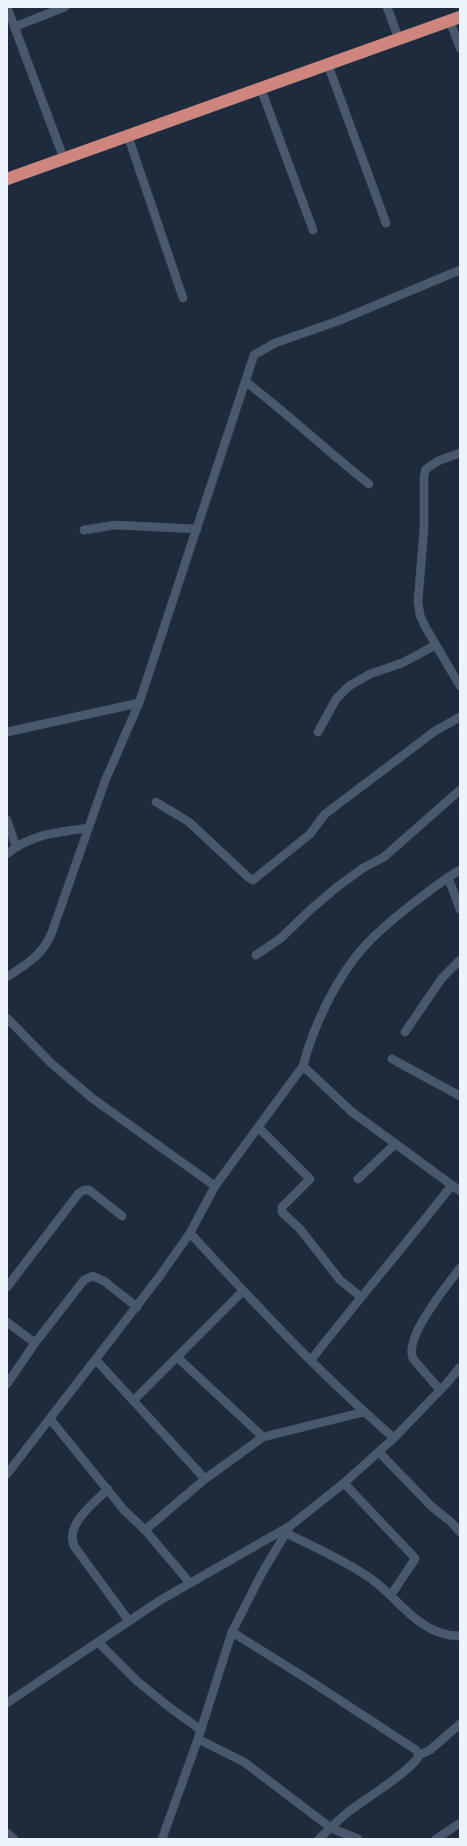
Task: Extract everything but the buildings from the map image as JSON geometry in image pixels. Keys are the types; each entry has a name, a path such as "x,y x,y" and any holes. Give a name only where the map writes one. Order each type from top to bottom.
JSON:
{"highway":[{"path":"7,179 455,19"}],"street":[{"path":"7,7 37,83 64,159"},
{"path":"14,27 65,7"},
{"path":"387,7 399,39"},
{"path":"455,19 460,48"},
{"path":"328,64 386,223"},
{"path":"260,89 313,230"},
{"path":"128,136 183,298"},
{"path":"7,977 39,955 47,945 113,762 139,703 254,355 262,349 338,321 460,270"},
{"path":"246,382 274,403 333,456 369,484"},
{"path":"460,453 433,463 426,469 424,476 424,527 418,602 420,615 460,686"},
{"path":"84,530 115,525 197,529"},
{"path":"318,732 336,699 349,686 370,674 402,663 436,645"},
{"path":"7,732 139,703"},
{"path":"156,802 189,822 251,880 253,880 310,834 325,814 435,731 460,717"},
{"path":"256,955 281,938 337,887 363,868 384,857 460,790"},
{"path":"7,820 16,847"},
{"path":"7,854 26,841 45,834 88,828"},
{"path":"7,1474 137,1307 190,1233 215,1186 303,1066 306,1053 321,1018 343,975 362,949 394,918 448,877 460,870"},
{"path":"448,877 460,908"},
{"path":"404,1032 442,978 460,960"},
{"path":"7,1018 51,1063 92,1098 215,1186"},
{"path":"392,1059 460,1096"},
{"path":"303,1066 352,1112 460,1191"},
{"path":"259,1128 310,1179 282,1207 282,1212 300,1229 340,1280 361,1297"},
{"path":"358,1179 395,1144"},
{"path":"311,1360 452,1185"},
{"path":"7,1287 79,1193 84,1190 89,1190 122,1216"},
{"path":"190,1233 243,1291 311,1360 364,1412 394,1438"},
{"path":"440,1390 411,1355 412,1343 422,1324 460,1268"},
{"path":"7,1384 35,1343 84,1280 93,1276 104,1281 137,1307"},
{"path":"133,1401 243,1291"},
{"path":"7,1322 35,1343"},
{"path":"177,1357 263,1436"},
{"path":"96,1360 205,1478"},
{"path":"7,1703 159,1601 288,1530 344,1483 394,1438 460,1367"},
{"path":"145,1530 205,1478 263,1436 364,1412"},
{"path":"50,1419 124,1510 145,1530 190,1584"},
{"path":"379,1452 431,1506 451,1522 460,1532"},
{"path":"344,1483 414,1557 391,1595"},
{"path":"108,1489 78,1521 72,1534 72,1540 74,1546 129,1621"},
{"path":"288,1530 371,1579 391,1595 418,1622 439,1632 460,1636"},
{"path":"162,1839 198,1739 232,1632 262,1574 288,1530"},
{"path":"232,1632 416,1750 419,1755"},
{"path":"98,1642 137,1681 201,1730"},
{"path":"319,1839 347,1813 407,1769 418,1759 419,1755 430,1750 460,1724"},
{"path":"198,1739 244,1762 330,1828 358,1839"},
{"path":"436,1839 460,1823"},
{"path":"7,1833 14,1839"}]}
